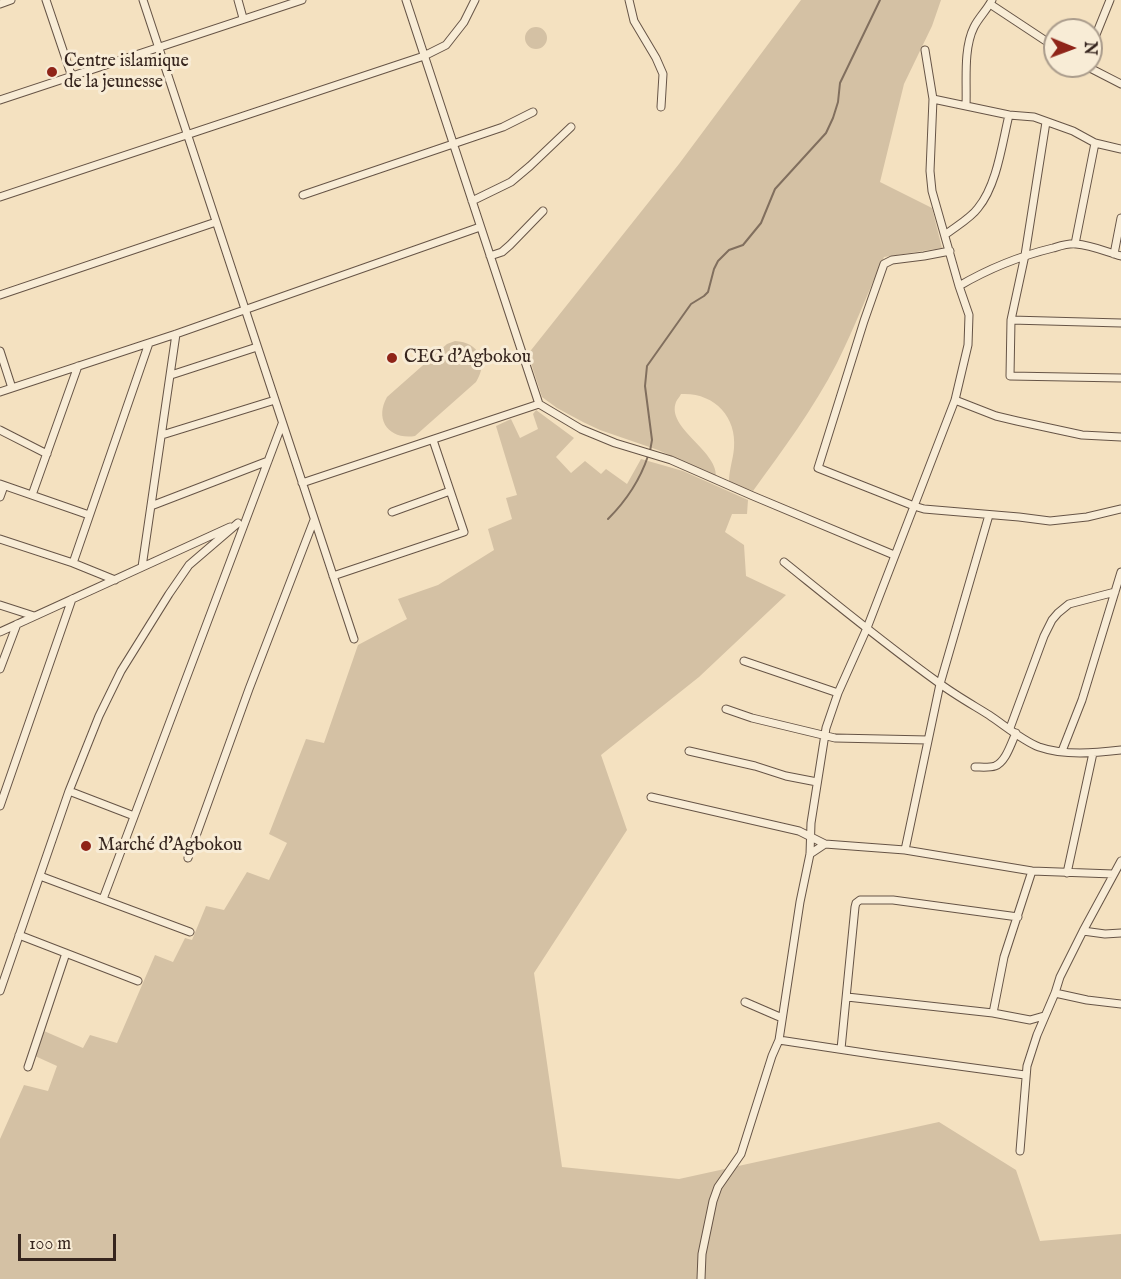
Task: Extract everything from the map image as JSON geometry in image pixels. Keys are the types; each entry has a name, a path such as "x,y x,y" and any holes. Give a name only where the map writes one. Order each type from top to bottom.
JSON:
{"street":[{"path":"0,4 12,0"},
{"path":"46,0 72,77"},
{"path":"143,0 354,639"},
{"path":"238,0 243,18"},
{"path":"0,100 302,0"},
{"path":"406,0 539,404 581,429 615,443 655,454 680,464 894,555"},
{"path":"0,197 424,56 446,45 464,22 475,0"},
{"path":"629,0 634,21 663,74 661,107"},
{"path":"1103,18 1110,0"},
{"path":"966,106 968,47 972,29 991,2 1043,38"},
{"path":"701,1279 702,1254 713,1201 718,1187 741,1154 779,1040 800,902 810,854 811,823 824,735 838,693 867,628 955,400 968,345 969,327 966,305 932,190 930,171 933,99 925,50"},
{"path":"1103,75 1121,84"},
{"path":"933,99 1009,116 1034,117 1073,131 1095,143 1121,149"},
{"path":"303,195 503,128 533,112"},
{"path":"945,235 978,209 986,195 994,175 1009,116"},
{"path":"1046,122 1025,255 1011,320 1010,376 1121,378"},
{"path":"472,201 511,182 571,127"},
{"path":"1075,244 1095,143"},
{"path":"490,256 502,252 543,211"},
{"path":"959,286 1025,255 1060,246 1075,244 1118,255 1121,218"},
{"path":"0,295 216,222"},
{"path":"0,392 176,334 480,227"},
{"path":"950,251 892,260 884,264 818,468 914,506 941,511 1050,521 1087,517 1121,509"},
{"path":"1011,320 1121,323"},
{"path":"142,567 176,334"},
{"path":"73,563 149,343"},
{"path":"171,375 257,347"},
{"path":"0,351 12,388"},
{"path":"32,495 78,366"},
{"path":"162,435 275,400"},
{"path":"955,400 996,416 1017,421 1082,435 1121,437"},
{"path":"302,483 539,404"},
{"path":"103,899 242,522 282,424"},
{"path":"0,430 47,454"},
{"path":"333,576 464,532 433,440"},
{"path":"151,506 268,460"},
{"path":"0,497 2,485 89,515"},
{"path":"392,512 450,491"},
{"path":"905,850 940,684 989,515"},
{"path":"188,858 249,689 314,520"},
{"path":"0,632 242,522"},
{"path":"0,991 69,791 99,716 128,658 189,565 242,522"},
{"path":"0,539 73,563 115,580"},
{"path":"784,562 940,684 1038,747 1092,753 1121,750"},
{"path":"1062,751 1082,700 1121,572"},
{"path":"1010,728 1052,620 1069,604 1115,592"},
{"path":"0,806 72,599"},
{"path":"0,605 34,616"},
{"path":"0,669 17,624"},
{"path":"744,661 838,693"},
{"path":"726,709 752,718 850,739 928,740"},
{"path":"975,767 993,767 998,764 1016,734"},
{"path":"689,751 817,782"},
{"path":"1067,873 1092,753"},
{"path":"69,791 134,816"},
{"path":"651,797 799,831 825,844 905,850 1032,871 1113,874"},
{"path":"799,831 811,823"},
{"path":"810,854 825,844"},
{"path":"1020,1151 1025,1075 1039,1030 1060,977 1121,861"},
{"path":"993,1013 1004,957 1032,871"},
{"path":"40,876 190,932"},
{"path":"841,1049 856,903 860,900 893,900 1017,916"},
{"path":"1083,931 1105,934 1121,933"},
{"path":"19,935 138,981"},
{"path":"28,1067 66,953"},
{"path":"1055,993 1121,1004"},
{"path":"847,997 993,1013 1030,1020 1044,1016"},
{"path":"745,1002 782,1018"},
{"path":"1030,1020 1039,1030"},
{"path":"779,1040 1025,1075"}],"shaded area":[{"path":"801,0 941,0 932,26 904,84 880,182 932,208 942,248 884,257 828,380 753,491 729,482 734,436 727,416 713,402 693,394 681,394 676,402 675,412 678,421 709,457 716,476 658,450 600,430 557,408 542,397 528,354 679,164"},
{"path":"536,27 544,30 547,38 544,46 536,49 528,46 525,38 528,30"},
{"path":"455,341 470,345 479,354 482,367 476,382 415,436 398,435 391,431 383,421 382,413 387,397 447,344"},
{"path":"536,410 574,438 556,457 571,473 585,461 601,474 606,469 627,484 641,459 683,471 748,500 747,514 732,514 725,532 744,545 746,576 786,595 699,677 601,755 627,830 534,973 562,1167 679,1179 939,1122 1016,1170 1040,1241 1121,1234 1121,1279 0,1279 0,1139 24,1085 48,1091 57,1066 35,1056 44,1031 83,1048 90,1035 117,1043 155,955 173,962 185,938 192,940 206,906 224,910 247,872 269,880 287,843 269,834 306,739 324,743 358,645 407,619 398,599 438,585 494,550 488,529 512,519 506,498 517,495 496,426 511,419 520,438 538,429 533,414"}],"waterway":[{"path":"650,451 652,440 645,386 647,366 691,304 708,292 718,261 729,250 743,245 761,223 775,189 826,133 838,102 840,83 880,0"},
{"path":"608,519 631,490 648,456"}],"place":[{"name":"Centre islamique de la jeunesse","path":"52,72"},
{"name":"CEG d'Agbokou","path":"392,358"},
{"name":"Marché d'Agbokou","path":"86,846"}]}
